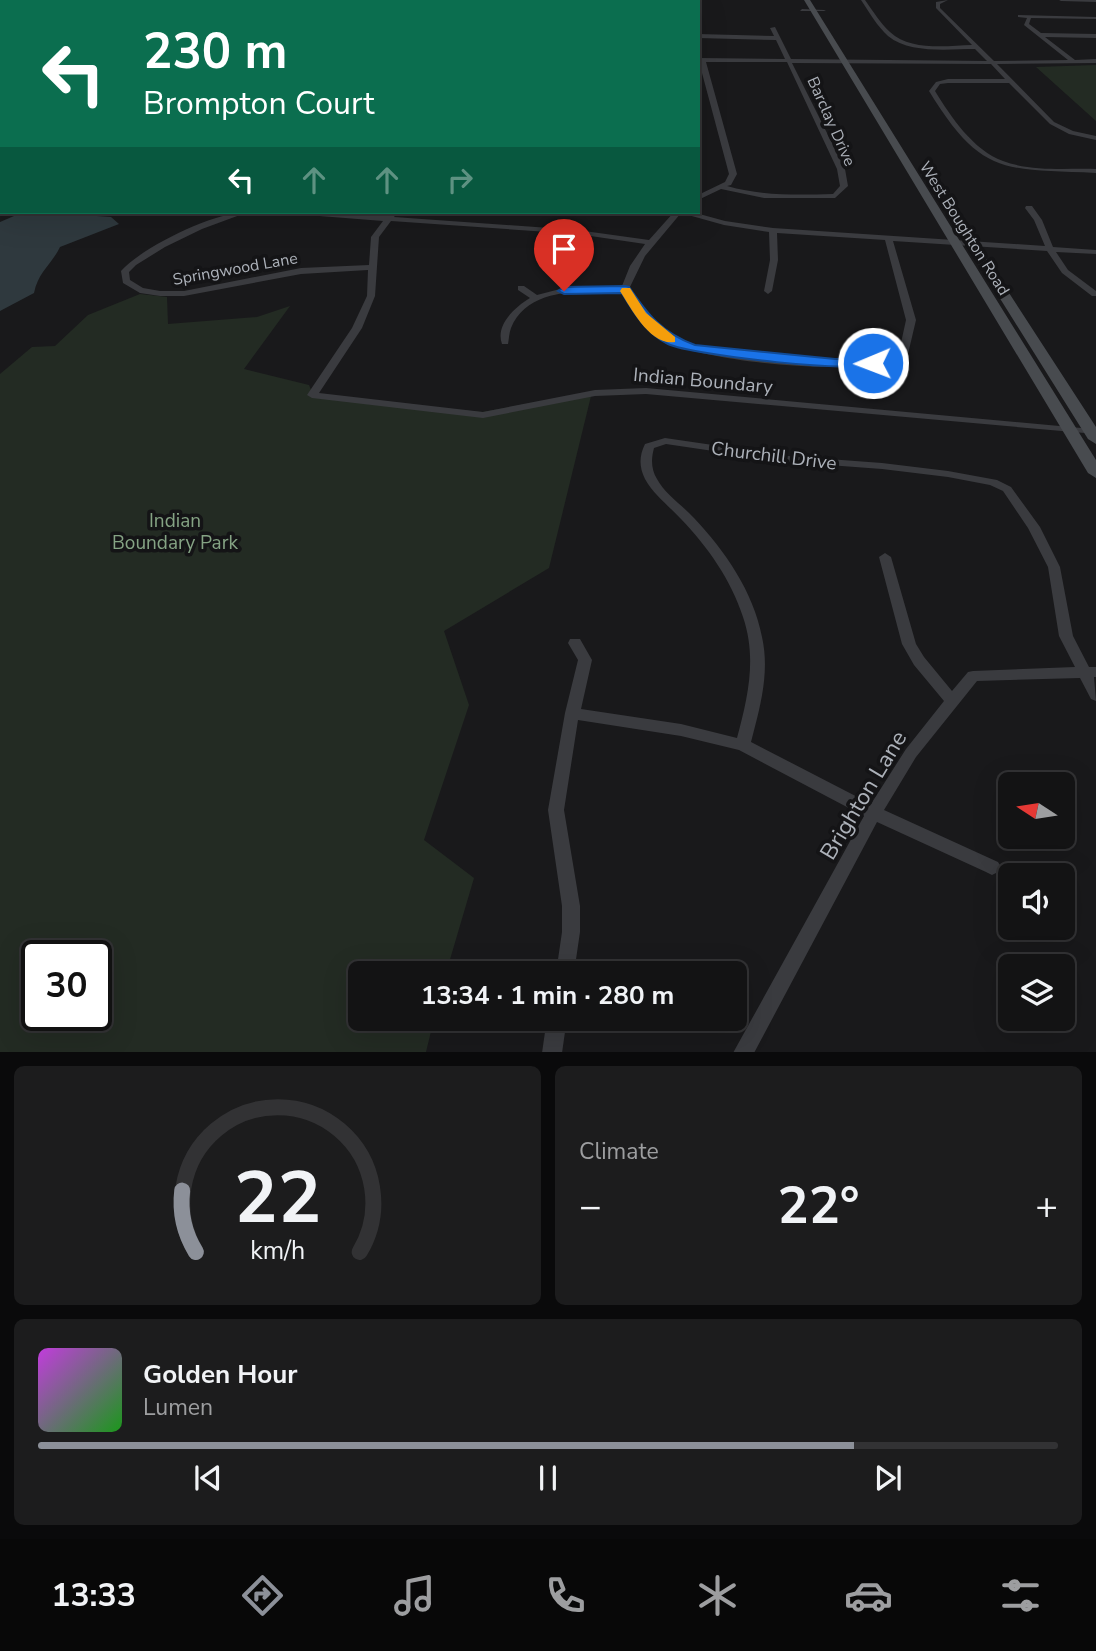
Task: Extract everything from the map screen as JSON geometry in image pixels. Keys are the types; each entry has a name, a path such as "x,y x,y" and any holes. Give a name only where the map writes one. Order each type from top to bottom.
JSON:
{"main road":[{"name":"West Boughton Road","path":"813,6 971,243 1094,436"},
{"name":"West Boughton Road","path":"850,61 955,242 1096,473"}],"street":[{"path":"863,0 890,36 903,44 977,47"},
{"path":"946,0 937,7 1052,123 1071,133 1096,138"},
{"path":"1060,0 1096,1"},
{"path":"1020,16 1096,18"},
{"path":"1029,18 1026,24 1074,62"},
{"name":"Barclay Drive","path":"722,187 751,195 796,199 835,196 844,186 841,169 773,28"},
{"path":"1040,35 1096,36"},
{"path":"700,36 777,38"},
{"path":"700,197 732,179 732,169 701,60 992,63 1096,61"},
{"path":"1010,81 948,81 938,83 932,91 977,149 999,162 1096,172"},
{"path":"1029,208 1038,219 1051,249 1066,273 1095,294"},
{"name":"Springwood Lane","path":"236,214 223,217 142,256 125,271 126,281 142,291 171,294 279,270 372,267"},
{"path":"359,214 577,232 648,243"},
{"path":"625,289 634,265 648,243 676,214"},
{"path":"691,214 724,223 773,230 1096,252"},
{"path":"372,267 375,237 391,215"},
{"path":"768,290 774,260 773,230"},
{"path":"625,289 641,315 656,330 673,341 693,348 835,363 873,363 903,354 911,320 888,237"},
{"name":"Indian Boundary","path":"372,267 371,296 357,328 312,395 483,415 595,393 646,391 1094,436"},
{"path":"521,288 536,298"},
{"path":"505,342 503,332 512,318 536,298 577,289 625,289"},
{"name":"Churchill Drive","path":"743,745 759,684 756,635 739,589 714,548 655,485 648,472 645,457 649,446 665,441 788,460 881,466 948,474 993,482 1007,489 1034,527 1054,567 1063,625 1090,672 1096,695"},
{"path":"884,558 909,644 919,662 953,702"},
{"path":"567,961 571,906 556,810 572,712 584,660 575,643"},
{"name":"Brighton Lane","path":"750,1050 874,813 911,753 973,676 1090,672"},
{"path":"572,712 681,730 743,745 874,813 992,867"},
{"path":"552,1052 555,1031"}],"green space":[{"path":"1096,65 1096,121 1036,67"},
{"name":"Indian Boundary Park","path":"140,294 167,297 168,324 257,317 290,306 244,369 309,385 313,395 482,412 592,392 549,568 444,631 469,705 424,840 474,878 450,961 348,961 348,1031 431,1031 426,1052 0,1052 0,374 32,347 55,346 88,315"}],"shaded area":[{"path":"69,214 111,217 119,224 60,247 39,279 34,293 0,311 0,222 14,216"}],"slow traffic":[{"path":"626,291 641,315 671,340"}],"route":[{"path":"564,291 625,289 641,315 656,330 673,341 693,348 835,363 873,363"}]}
